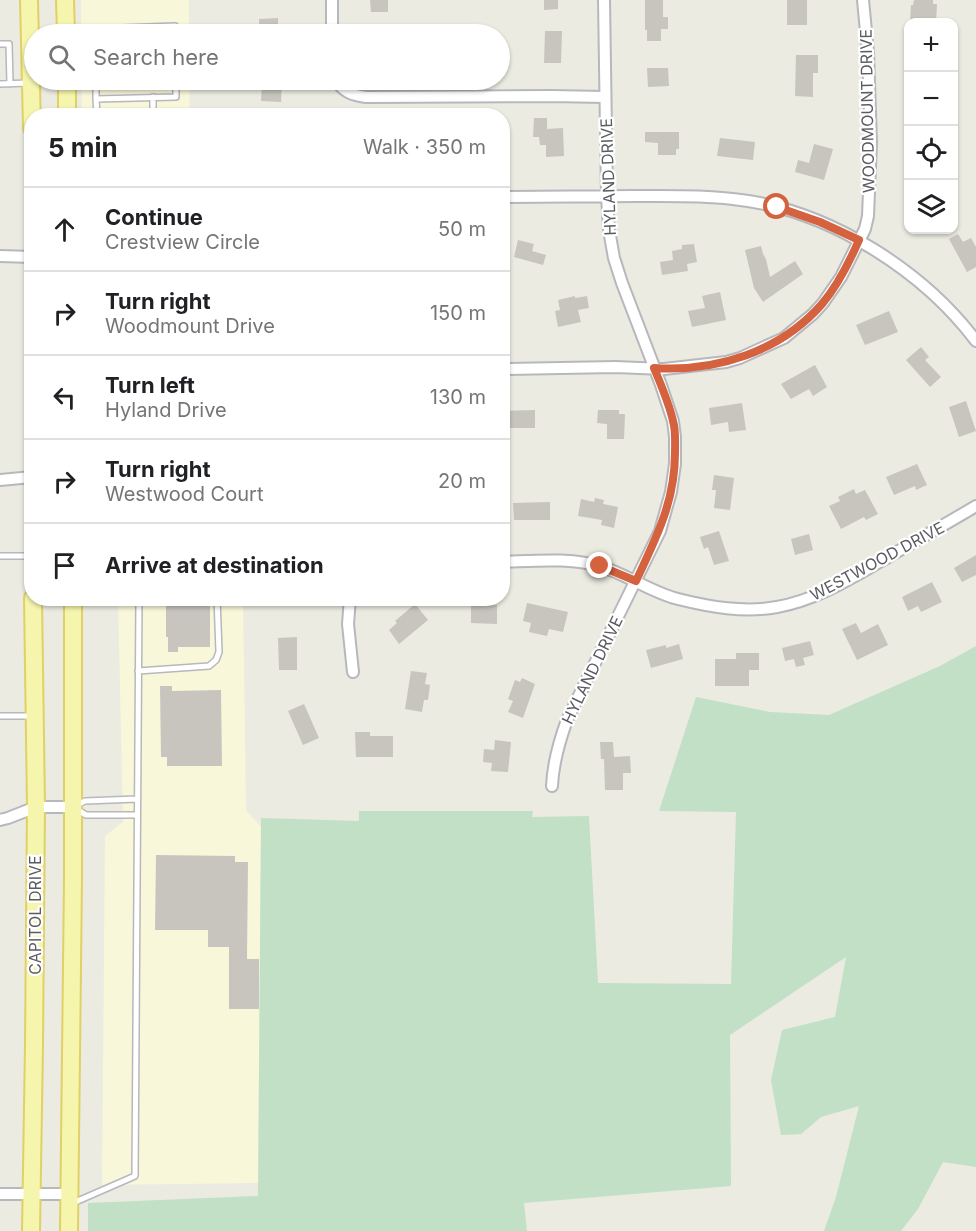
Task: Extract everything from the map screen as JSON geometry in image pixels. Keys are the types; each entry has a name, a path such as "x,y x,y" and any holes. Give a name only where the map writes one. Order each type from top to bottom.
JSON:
{"main road":[{"path":"29,0 30,24"},
{"path":"65,0 66,24"},
{"path":"31,90 32,108"},
{"path":"32,90 37,108"},
{"path":"67,90 67,108"},
{"name":"CAPITOL DRIVE","path":"31,1231 36,807 33,606"},
{"path":"69,1231 73,807 72,606"}],"street":[{"path":"332,0 332,24"},
{"name":"HYLAND DRIVE","path":"552,786 557,746 567,720 660,531 675,464 673,421 614,258 609,230 604,0"},
{"name":"WOODMOUNT DRIVE","path":"510,369 664,369 726,362 784,338 813,314 841,277 865,230 868,216 871,160 868,52 863,0"},
{"path":"345,90 360,96 605,97"},
{"path":"510,197 713,197 777,207 820,222 859,240 916,278 976,341"},
{"path":"0,256 24,257"},
{"path":"0,480 24,478"},
{"name":"WESTWOOD DRIVE","path":"510,562 585,562 600,566 674,598 705,606 737,609 777,607 812,597 844,582 976,506"},
{"path":"349,606 348,624 353,672"},
{"path":"0,820 36,807 73,807"},
{"path":"0,1194 32,1194 69,1200"}],"lane":[{"path":"0,44 9,44 10,84"},
{"path":"0,84 24,86"},
{"path":"96,90 97,108"},
{"path":"96,99 176,97 176,90"},
{"path":"153,97 153,108"},
{"path":"0,556 24,556"},
{"path":"69,1200 135,1176 139,606"},
{"path":"138,671 209,666 216,660 219,652 217,606"},
{"path":"0,716 34,716"},
{"path":"73,807 86,801 137,800"},
{"path":"73,807 86,815 137,815"}],"shaded area":[{"path":"81,0 189,0 189,24 81,24"},
{"path":"81,90 189,90 190,108 82,108"},
{"path":"118,606 243,606 246,810 261,827 258,1183 102,1185 105,836 123,822"}],"green space":[{"path":"976,646 976,1167 943,1162 918,1209 901,1231 824,1231 836,1197 859,1106 821,1117 801,1134 781,1135 771,1080 782,1030 835,1017 846,957 730,1035 731,1186 524,1203 527,1231 88,1231 88,1203 258,1196 261,818 359,821 359,811 533,811 532,817 589,816 598,983 731,984 736,812 659,811 696,697 770,712 829,715 940,666"}],"building":[{"path":"370,0 388,0 388,12 371,12"},
{"path":"544,0 558,0 558,9 544,10"},
{"path":"645,0 663,0 663,17 668,17 668,29 661,29 661,41 647,41"},
{"path":"787,0 807,0 807,25 787,25"},
{"path":"914,0 933,0 933,4 937,4 936,18 910,18 911,5"},
{"path":"278,18 278,24 259,24 259,19"},
{"path":"545,31 562,31 561,63 544,63"},
{"path":"796,55 818,55 818,73 813,73 813,97 795,96"},
{"path":"647,68 668,68 669,86 648,87"},
{"path":"262,90 282,90 281,102 261,101"},
{"path":"534,118 547,118 547,129 563,128 564,156 546,157 546,145 540,145 539,137 533,137"},
{"path":"645,132 679,132 679,149 676,149 676,155 658,155 658,143 645,142"},
{"path":"720,138 755,142 753,160 717,156"},
{"path":"814,144 833,149 824,180 795,172 798,160 809,163"},
{"path":"958,234 963,242 971,238 976,247 976,267 967,272 949,239"},
{"path":"518,240 534,244 532,251 546,255 543,265 514,257"},
{"path":"694,244 697,262 687,264 688,271 662,275 660,262 673,260 672,251 682,249 682,245"},
{"path":"761,246 770,277 795,261 803,274 763,302 754,288 745,250"},
{"path":"720,292 726,320 692,327 688,311 705,308 702,296"},
{"path":"575,296 575,298 587,296 589,308 578,310 581,322 558,327 555,311 560,310 558,300"},
{"path":"889,311 898,332 865,345 856,325"},
{"path":"921,347 929,357 925,360 941,377 930,387 906,360"},
{"path":"815,365 827,387 813,396 809,389 791,399 781,384"},
{"path":"966,401 976,431 959,437 949,407"},
{"path":"742,403 746,430 729,432 728,422 711,425 709,408"},
{"path":"535,410 535,428 510,428 510,411"},
{"path":"598,410 619,410 619,414 625,414 624,439 607,439 607,424 597,423"},
{"path":"917,464 927,485 916,490 915,486 894,495 886,477"},
{"path":"714,475 734,478 730,510 714,508 716,490 712,490"},
{"path":"854,489 856,494 865,490 878,514 866,520 864,517 841,529 829,506 840,501 838,497"},
{"path":"595,498 604,500 603,504 618,507 614,528 601,525 602,520 578,516 581,499 594,502"},
{"path":"550,502 550,520 514,520 513,503"},
{"path":"719,531 729,561 714,565 708,547 704,549 700,537"},
{"path":"809,534 813,550 795,555 791,539"},
{"path":"976,555 976,575 962,582 954,568"},
{"path":"932,582 942,602 921,612 918,606 908,611 902,597"},
{"path":"527,603 568,612 563,632 549,629 547,636 529,632 531,623 523,621"},
{"path":"166,606 210,606 210,647 178,647 178,652 168,652 168,637 166,637"},
{"path":"413,606 417,606 428,620 399,644 389,630 397,623 395,621"},
{"path":"471,606 497,606 497,624 471,623"},
{"path":"856,623 861,633 878,624 888,645 857,660 842,629"},
{"path":"297,637 297,670 279,670 278,638"},
{"path":"810,641 814,655 803,658 805,665 796,667 794,659 785,661 782,648"},
{"path":"679,644 683,659 651,668 646,650"},
{"path":"736,653 759,653 759,670 749,670 749,686 715,686 715,659 736,659"},
{"path":"411,671 427,673 425,684 430,685 428,700 424,700 422,712 405,709"},
{"path":"522,678 535,684 523,718 508,712 513,701 508,699 515,680 520,682"},
{"path":"160,686 172,686 172,691 221,690 222,766 167,766 167,757 161,757"},
{"path":"304,704 319,738 303,745 288,711"},
{"path":"355,732 370,732 370,736 393,736 393,757 356,757"},
{"path":"495,740 511,742 508,772 491,771 492,763 483,762 484,749 494,750"},
{"path":"600,742 613,742 614,757 630,756 631,773 623,773 623,790 605,790 604,759 601,759"},
{"path":"156,855 235,856 235,862 248,862 247,959 259,959 259,1009 229,1009 229,947 208,947 208,930 155,930"}],"route":[{"path":"600,566 636,581 660,531 666,512 673,481 675,437 673,421 654,368 701,366 726,362 784,338 823,303 848,266 859,240 820,222 777,207"}]}
